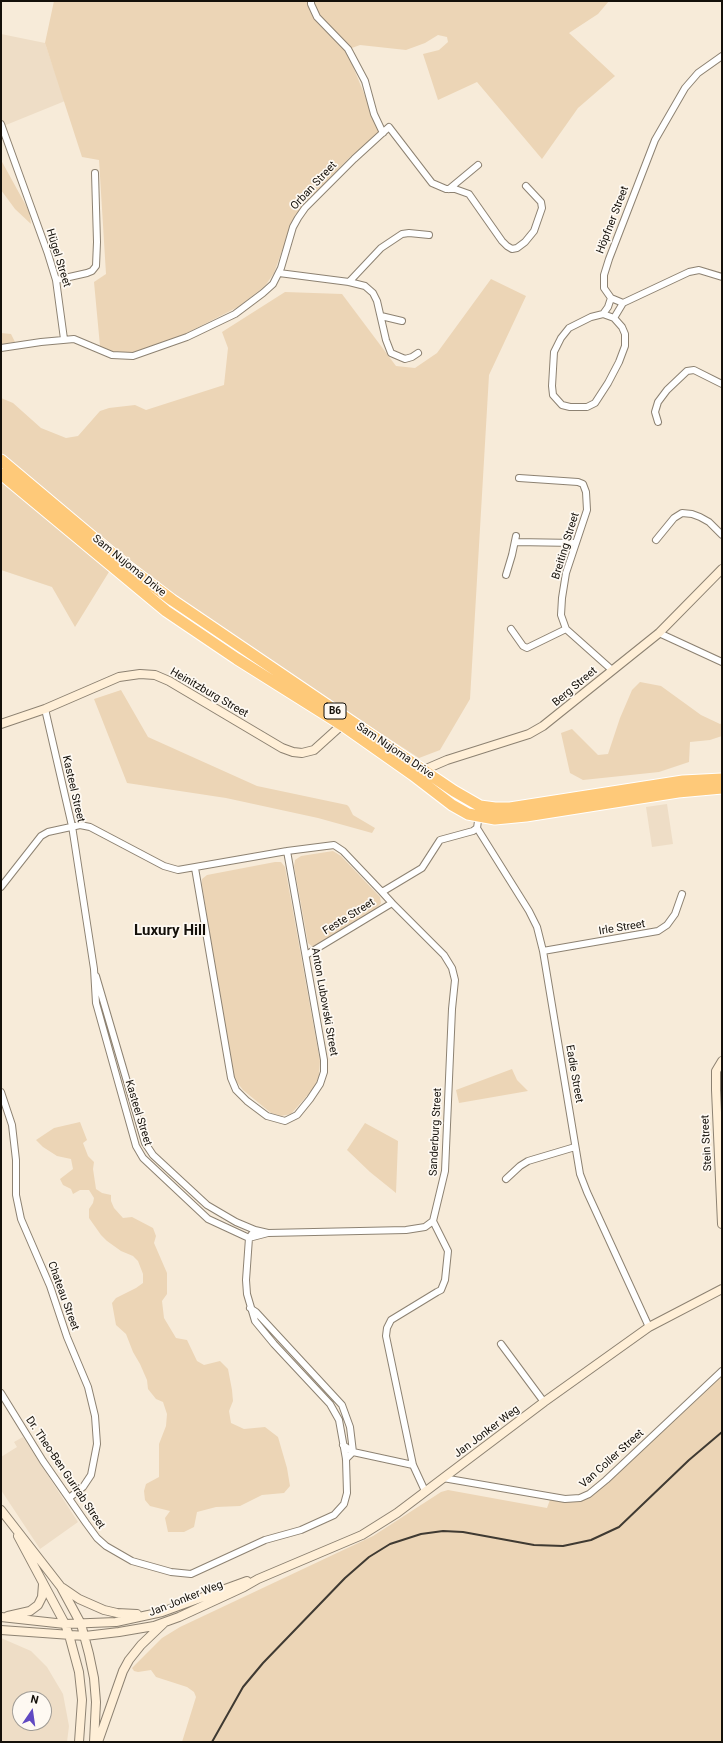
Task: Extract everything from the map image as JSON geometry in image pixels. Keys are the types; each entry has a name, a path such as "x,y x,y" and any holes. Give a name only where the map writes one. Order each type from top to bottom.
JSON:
{"highway":[{"name":"Sam Nujoma Drive","path":"1,460 127,566 172,600 345,722 460,810 479,817 495,819 526,816 678,792 722,788"},
{"name":"Sam Nujoma Drive","path":"1,474 166,611 237,659 424,770 468,800 479,817"},
{"name":"Sam Nujoma Drive","path":"479,817 495,808 517,807 683,781 722,779"}],"main road":[{"name":"Berg Street","path":"413,775 447,760 534,732 554,718 659,633 722,569"},
{"name":"Heinitzburg Street","path":"1,724 45,708 119,677 148,674 156,675 169,681 282,748 293,752 302,753 314,750 345,722"},
{"name":"Stein Street","path":"722,1061 716,1071 722,1224"},
{"name":"Jan Jonker Weg","path":"1,1630 85,1636 119,1632 165,1623 244,1587 258,1579 373,1529 397,1513 544,1402 649,1327 722,1289"},
{"path":"1,1510 15,1530 65,1624 69,1635 79,1672 82,1700 79,1742"},
{"path":"15,1530 24,1538 61,1586 81,1624 94,1678 96,1702 94,1742"},
{"name":"Jan Jonker Weg","path":"2,1617 65,1624 116,1622 162,1612 239,1583 258,1579"},
{"path":"2,1617 30,1611 38,1605 42,1597 43,1584"},
{"path":"61,1586 90,1605 117,1613 136,1614 162,1612"},
{"path":"98,1742 123,1671 129,1660 141,1645 165,1623"}],"street":[{"path":"311,1 317,17 348,49 365,81 374,114 383,133 389,127 432,183 449,189 461,190 469,194 502,241 512,249 517,248 525,242 534,231 542,208 541,202 526,186"},
{"name":"Höpfner Street","path":"610,298 604,288 604,275 608,259 655,140 685,88 698,72 722,56"},
{"name":"Hügel Street","path":"1,124 46,247 56,280 64,340"},
{"name":"Orban Street","path":"64,340 74,339 112,355 127,357 141,354 187,337 235,314 269,288 279,273 298,218 319,194 354,159 383,133"},
{"path":"449,189 478,165"},
{"path":"56,280 87,273 96,266 97,242 94,173"},
{"path":"349,282 381,248 402,234 409,233 430,235"},
{"path":"614,318 623,303 689,272 699,270 722,277"},
{"path":"279,273 362,284 369,289 377,301 386,340 391,353 405,359 418,353"},
{"path":"603,314 608,307 610,298 623,303"},
{"path":"603,314 614,318 622,327 625,334 625,346 608,384 595,403 587,407 570,407 562,405 553,395 552,386 554,352 557,344 569,328 591,317 603,314"},
{"path":"381,316 402,322"},
{"path":"1,348 64,340"},
{"path":"658,422 655,412 658,402 667,390 687,371 694,370 722,384"},
{"name":"Breiting Street","path":"519,478 582,483 586,492 587,510 566,573 562,598 561,615 566,629"},
{"path":"656,540 674,518 682,513 700,517 709,522 722,535"},
{"path":"506,575 516,539 576,543"},
{"path":"510,629 526,648 566,629 612,670"},
{"path":"659,633 722,662"},
{"name":"Kasteel Street","path":"45,708 72,826 94,969 96,1003 136,1146 140,1154 208,1219 249,1238 268,1233 406,1230 425,1226 433,1221"},
{"name":"Feste Street","path":"306,955 392,903 382,892 422,868 440,840 448,837 468,834 479,817"},
{"name":"Eadie Street","path":"479,817 537,927 543,951 580,1174 584,1186 649,1327"},
{"path":"1,887 41,836 48,832 80,825 90,827 164,866 178,870 287,851 330,845 337,846 382,892"},
{"name":"Anton Lubowski Street","path":"195,868 231,1078 236,1090 243,1097 267,1116 285,1121 301,1111 320,1084 324,1072 324,1060 287,851"},
{"name":"Irle Street","path":"543,951 658,932 675,914 682,894"},
{"name":"Sanderburg Street","path":"392,903 444,955 454,974 445,1171 433,1221"},
{"name":"Kasteel Street","path":"94,969 143,1138 148,1148 179,1181 207,1205 236,1222 255,1230 268,1233"},
{"name":"Chateau Street","path":"1,1092 12,1125 16,1160 16,1199 21,1219 50,1286 67,1337 88,1387 95,1416 97,1444 91,1475 83,1487 70,1498"},
{"path":"506,1179 528,1161 575,1147"},
{"path":"425,1491 413,1465 386,1336 389,1324 395,1316 437,1292 444,1285 448,1251 433,1221"},
{"path":"249,1238 255,1230"},
{"name":"Dr. Theo-Ben Gurirab Street","path":"1,1393 40,1455 97,1538 117,1553 143,1565 171,1572 191,1574 265,1540 301,1530 334,1515 347,1499 346,1459 339,1420 334,1408 260,1327 250,1308 246,1280 249,1238"},
{"path":"250,1308 256,1312 342,1405 350,1427 353,1452"},
{"path":"502,1344 544,1402"},
{"name":"Van Coller Street","path":"443,1478 565,1499 580,1498 589,1494 606,1480 722,1371"},
{"path":"343,1445 353,1452 413,1465"},
{"path":"346,1459 353,1452"}],"shaded area":[{"path":"54,1 609,1 598,14 569,33 615,76 578,108 542,159 477,82 438,100 423,54 439,50 448,42 447,37 438,35 425,43 406,50 360,45 349,49 349,57 380,132 349,158 295,215 274,273 265,286 238,307 177,338 147,350 126,354 115,353 100,346 94,282 106,274 99,160 82,157 45,43"},
{"path":"1,34 45,43 65,101 1,127"},
{"path":"1,160 29,211 31,224 15,209 1,190"},
{"path":"491,279 526,296 489,375 470,699 440,750 419,758 208,622 128,563 66,507 1,454 1,398 13,403 41,428 66,438 78,436 100,411 109,408 135,405 146,410 224,385 228,348 222,332 285,292 342,294 396,366 415,368 437,353"},
{"path":"1,333 11,334 15,342 1,344"},
{"path":"1,474 112,567 75,627 52,587 1,570"},
{"path":"640,682 661,686 701,715 720,724 722,723 722,736 710,740 690,742 689,762 659,772 583,780 570,773 561,733 572,729 598,755 608,754 620,718 632,690"},
{"path":"121,690 148,737 257,786 347,805 353,815 375,828 372,833 318,818 226,798 127,783 94,699"},
{"path":"667,804 673,844 652,847 646,807"},
{"path":"333,851 341,856 380,897 381,903 377,909 319,946 313,947 308,943 294,866 295,860 301,856"},
{"path":"281,862 285,867 320,1061 319,1076 314,1088 291,1114 281,1116 271,1113 243,1090 236,1081 231,1069 202,885 202,879 207,875"},
{"path":"512,1069 517,1080 528,1091 459,1103 456,1090"},
{"path":"80,1122 87,1140 83,1143 88,1156 94,1162 93,1169 96,1189 102,1193 111,1195 111,1201 114,1208 123,1218 132,1217 153,1228 156,1236 154,1243 167,1273 167,1294 162,1301 164,1318 176,1338 187,1340 197,1361 204,1365 220,1361 228,1369 233,1401 229,1411 231,1423 244,1429 265,1427 278,1437 287,1468 290,1486 284,1493 262,1495 240,1506 216,1507 197,1512 194,1527 184,1532 168,1532 165,1518 170,1511 150,1506 145,1500 144,1491 146,1484 159,1477 159,1444 166,1426 167,1414 163,1402 156,1399 148,1389 147,1380 126,1334 116,1325 112,1303 116,1298 143,1283 143,1274 138,1261 133,1256 121,1251 107,1241 89,1218 89,1209 94,1198 89,1190 80,1190 73,1194 71,1189 63,1185 60,1179 73,1169 71,1159 57,1156 43,1147 36,1140 54,1128"},
{"path":"365,1123 398,1141 396,1193 370,1172 347,1150"},
{"path":"722,1371 722,1742 182,1742 196,1697 194,1692 187,1687 156,1677 151,1670 138,1672 134,1671 132,1668 162,1638 180,1627 373,1536 441,1492 448,1490 547,1508 551,1497 585,1497"},
{"path":"23,1437 78,1522 40,1549 1,1490 1,1457 17,1447 14,1442"},
{"path":"1,1638 31,1651 47,1667 63,1694 69,1726 67,1742 1,1742"}],"railway":[{"path":"212,1742 243,1687 263,1663 345,1578 369,1557 390,1544 421,1534 443,1531 463,1532 534,1545 563,1546 591,1540 619,1527 689,1460 722,1432"}],"district":[{"name":"Luxury Hill","path":"170,931"}]}
